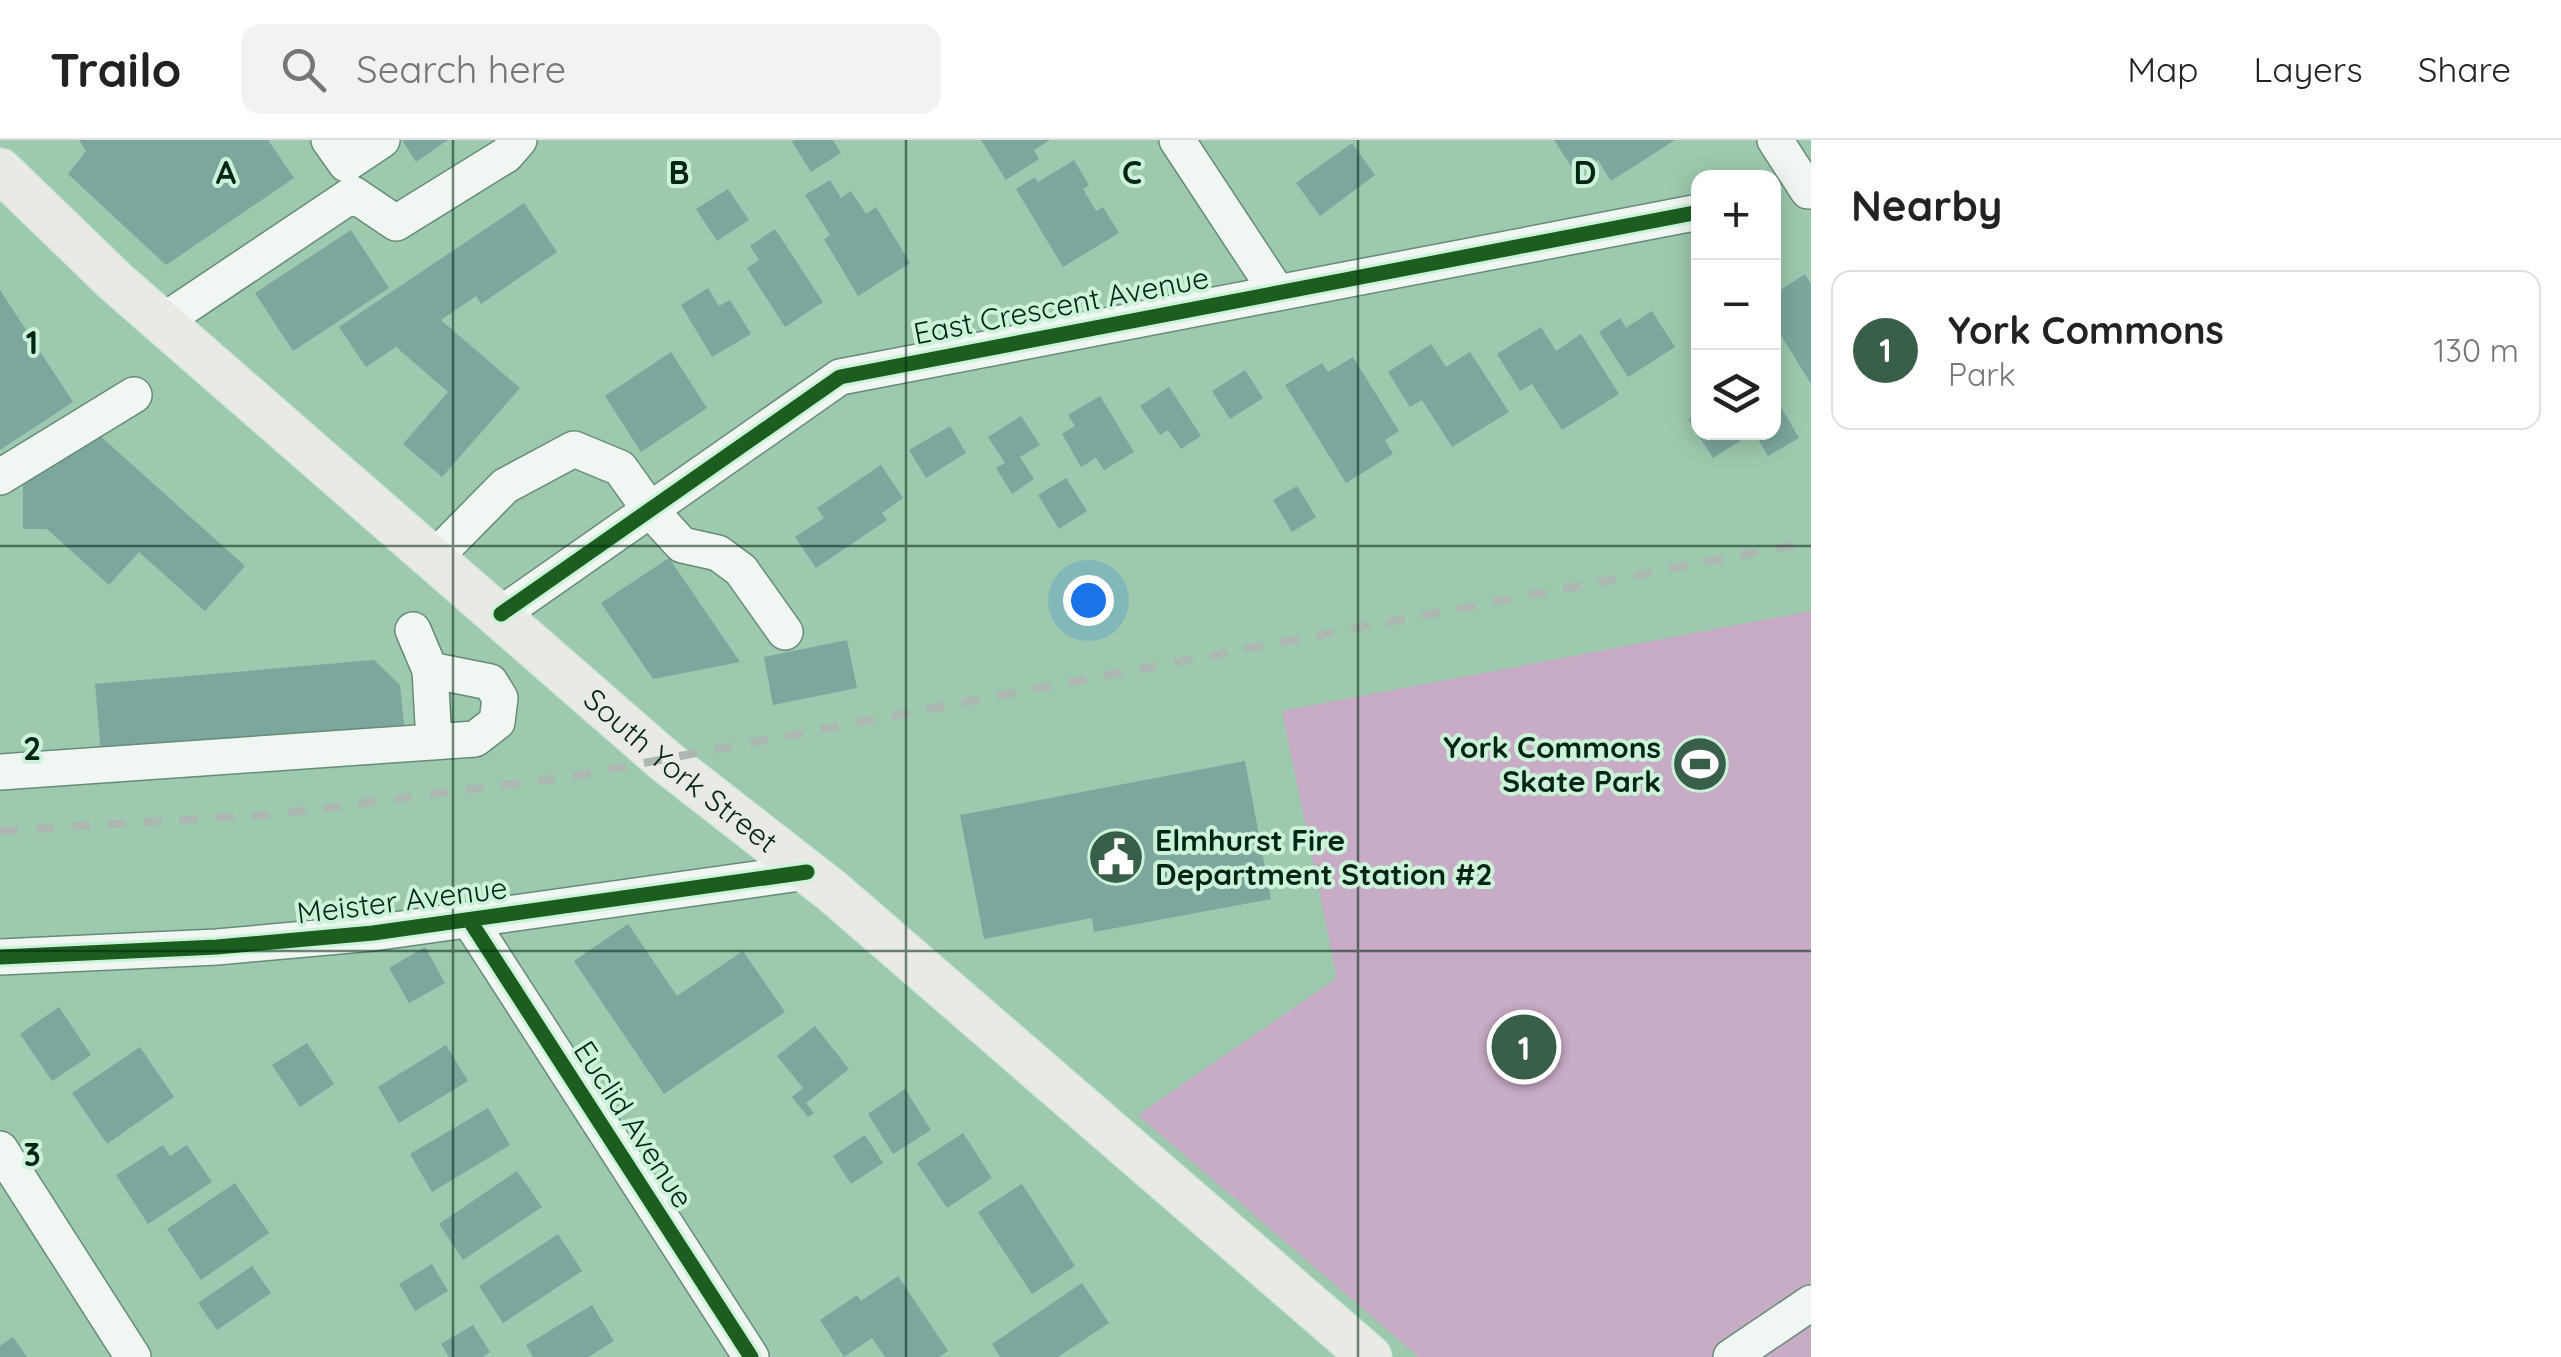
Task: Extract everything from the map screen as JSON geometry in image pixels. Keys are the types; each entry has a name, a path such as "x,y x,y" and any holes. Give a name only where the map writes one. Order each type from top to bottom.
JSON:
{"main road":[{"name":"South York Street","path":"0,170 116,282 664,760 807,872 1370,1357"}],"street":[{"path":"162,322 343,166 382,140"},
{"path":"343,166 396,223 506,156 520,140"},
{"path":"1177,140 1277,292"},
{"path":"1774,140 1798,193"},
{"name":"East Crescent Avenue","path":"501,614 840,377 1691,213"},
{"path":"0,477 134,395"},
{"path":"434,557 505,486 574,449 620,468 682,545 718,553 741,570 785,632"},
{"path":"413,630 430,670 434,742"},
{"path":"0,772 475,740 497,722 500,698 490,682 430,670"},
{"name":"Meister Avenue","path":"0,956 217,947 470,921 807,872"},
{"name":"Euclid Avenue","path":"470,921 751,1357"},
{"path":"0,1149 133,1357"},
{"path":"1731,1357 1811,1303"}],"shaded area":[{"path":"1811,611 1811,1357 1419,1357 1138,1115 1337,978 1282,711"}],"building":[{"path":"79,140 268,140 294,178 166,265 68,174 86,151"},
{"path":"402,140 448,140 416,162"},
{"path":"833,140 841,153 811,172 792,142"},
{"path":"981,140 1050,140 1034,150 1039,159 1006,180"},
{"path":"1554,140 1675,140 1611,181 1598,160 1576,174"},
{"path":"1352,143 1375,175 1320,216 1296,183"},
{"path":"1074,160 1089,185 1083,189 1096,211 1103,207 1119,233 1063,267 1016,189 1035,177 1038,182"},
{"path":"830,180 841,198 851,191 866,214 876,207 910,263 858,296 824,239 830,235 805,195"},
{"path":"728,189 749,220 717,241 696,209"},
{"path":"524,203 557,252 481,304 476,296 441,320 520,388 442,477 403,444 448,392 396,347 366,367 339,327"},
{"path":"775,229 823,302 785,327 747,268 759,260 750,246"},
{"path":"351,230 389,288 293,351 255,293"},
{"path":"1805,274 1811,284 1811,384 1781,335 1781,289"},
{"path":"708,288 719,306 730,300 751,334 712,357 681,305"},
{"path":"0,290 73,402 0,450"},
{"path":"1652,311 1675,347 1628,377 1599,332 1620,318 1626,328"},
{"path":"1541,327 1556,351 1581,334 1619,394 1562,430 1532,384 1520,391 1497,354"},
{"path":"1431,344 1446,367 1470,352 1509,412 1452,447 1422,400 1410,407 1388,372"},
{"path":"671,352 707,408 641,452 605,396"},
{"path":"1353,357 1399,431 1385,440 1393,454 1346,483 1285,385 1322,363 1328,372"},
{"path":"1245,370 1263,398 1230,419 1212,391"},
{"path":"1169,387 1201,436 1181,449 1168,430 1160,435 1140,406"},
{"path":"1100,396 1134,452 1104,470 1096,458 1081,467 1062,434 1075,426 1068,415"},
{"path":"1781,407 1799,438 1768,456 1759,440 1781,440"},
{"path":"1021,416 1040,445 1020,457 1034,479 1012,494 996,468 1005,463 988,437"},
{"path":"950,426 966,453 926,478 909,450"},
{"path":"97,433 245,566 205,611 139,552 109,585 47,529 23,529 23,480"},
{"path":"1701,440 1741,440 1713,458"},
{"path":"881,465 903,498 882,513 887,520 816,568 795,537 824,518 817,508"},
{"path":"1066,478 1087,511 1059,529 1038,495"},
{"path":"1297,486 1316,517 1292,532 1273,500"},
{"path":"669,558 740,662 653,679 601,603"},
{"path":"847,640 857,688 773,705 764,657"},
{"path":"374,660 400,685 404,725 101,752 95,684"},
{"name":"Elmhurst Fire Department Station #2","path":"1245,761 1271,899 1094,932 1092,918 984,939 960,815"},
{"path":"628,924 677,996 743,951 785,1012 664,1094 574,961"},
{"path":"425,947 445,983 409,1003 389,968"},
{"path":"59,1007 91,1055 52,1081 20,1034"},
{"path":"815,1026 849,1069 806,1103 814,1113 808,1117 792,1097 803,1088 777,1056"},
{"path":"307,1043 334,1084 300,1107 272,1065"},
{"path":"446,1045 468,1081 399,1123 378,1087"},
{"path":"140,1047 174,1097 107,1144 72,1093"},
{"path":"905,1089 931,1130 893,1154 868,1114"},
{"path":"488,1108 510,1145 432,1192 410,1154"},
{"path":"963,1133 992,1178 947,1208 917,1163"},
{"path":"865,1135 883,1163 851,1184 833,1156"},
{"path":"163,1145 170,1156 187,1145 212,1182 148,1224 116,1175"},
{"path":"517,1171 542,1207 463,1260 439,1224"},
{"path":"235,1183 269,1233 201,1280 167,1229"},
{"path":"1022,1184 1075,1266 1032,1294 978,1212"},
{"path":"558,1234 582,1271 503,1323 479,1286"},
{"path":"432,1264 448,1291 415,1311 399,1284"},
{"path":"252,1266 271,1293 217,1330 198,1303"},
{"path":"898,1276 948,1351 939,1357 885,1357 872,1338 844,1357 820,1320 857,1295 861,1301"},
{"path":"1082,1283 1109,1323 1058,1357 1000,1357 992,1344"},
{"path":"592,1305 614,1341 588,1357 533,1357 526,1345"},
{"path":"473,1325 490,1352 483,1357 449,1357 441,1344"},
{"path":"13,1337 27,1357 0,1357 0,1346"}],"railway":[{"path":"0,831 277,814 575,776 1811,542"}],"cycle path":[{"path":"501,614 840,377 1691,214"},
{"path":"0,957 217,947 373,933 807,872"},
{"path":"470,921 751,1357"}],"place":[{"name":"York Commons Skate Park","path":"1700,764"},
{"name":"Elmhurst Fire Department Station #2","path":"1116,857"},
{"name":"York Commons","path":"1524,1047"}]}
